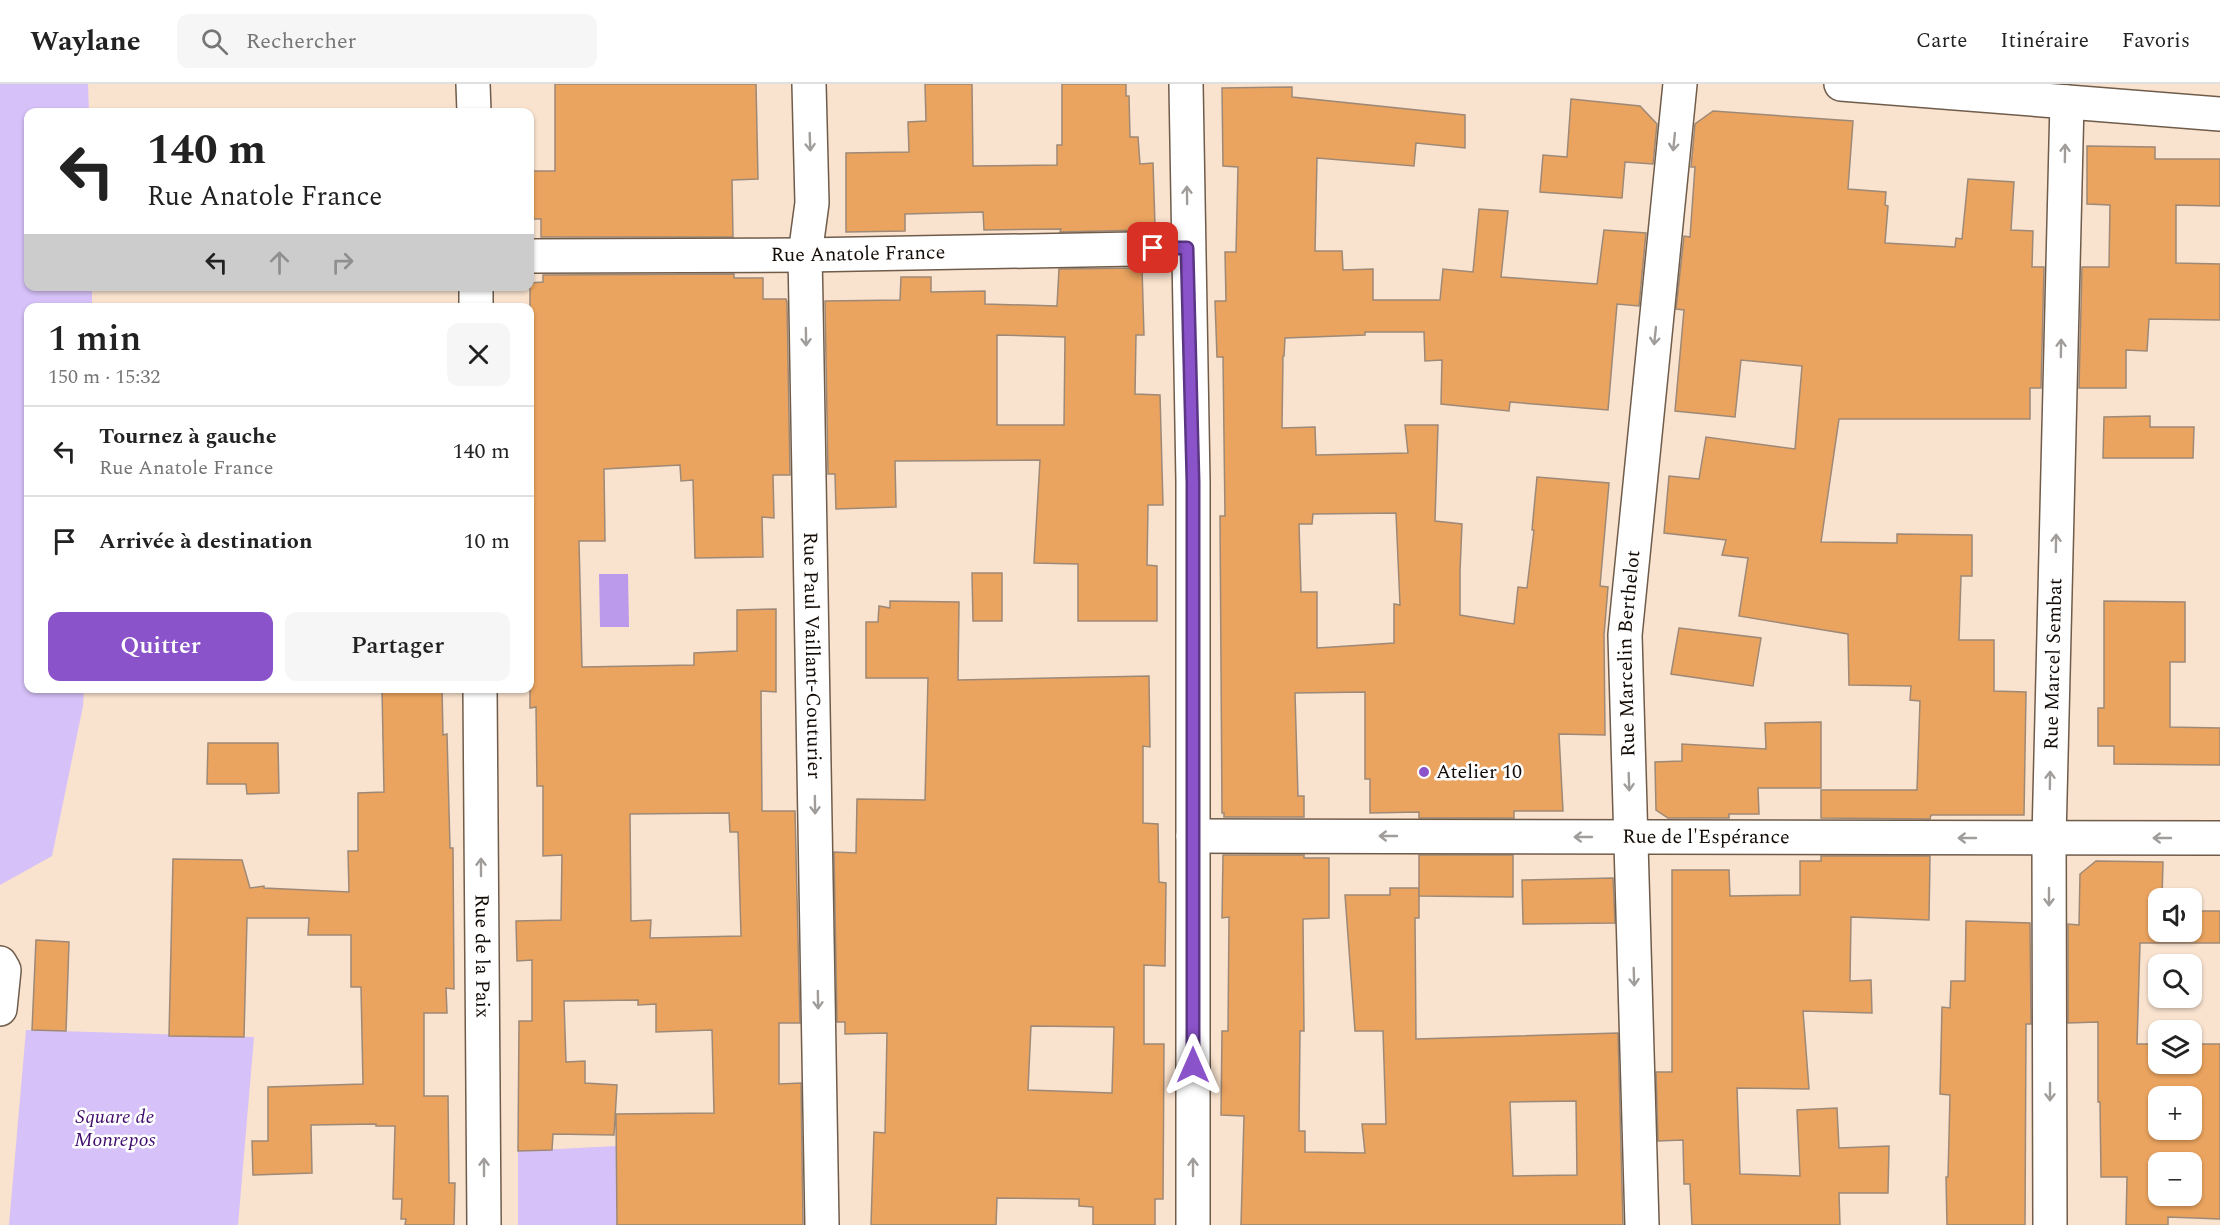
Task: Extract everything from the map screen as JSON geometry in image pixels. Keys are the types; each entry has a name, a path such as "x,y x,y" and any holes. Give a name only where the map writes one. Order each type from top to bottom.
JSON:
{"street":[{"path":"473,84 474,108"},
{"name":"Rue Paul Vaillant-Couturier","path":"809,84 812,203 805,255 822,1225"},
{"path":"1186,84 1187,248 1193,482 1193,1225"},
{"name":"Rue Marcelin Berthelot","path":"1642,1225 1625,635 1680,84"},
{"path":"1841,84 2220,114"},
{"name":"Rue Marcel Sembat","path":"2050,1225 2049,838 2067,102"},
{"name":"Rue Anatole France","path":"534,256 805,255 1187,248"},
{"name":"Rue de la Paix","path":"480,693 484,1225"},
{"name":"Rue de l'Espérance","path":"1192,836 2220,838"},
{"path":"0,963 4,970 0,1009"}],"green space":[{"path":"0,84 88,84 89,108 24,108 24,291 92,291 92,303 24,303 24,693 84,693 83,706 52,856 0,885"},
{"name":"Square de Monrepos","path":"26,1030 254,1037 238,1225 9,1225"},
{"path":"617,1146 617,1225 518,1225 518,1151"}],"shaded area":[{"path":"599,574 628,574 629,627 600,627"}],"building":[{"path":"555,84 756,84 758,179 732,180 733,237 541,237 541,219 534,219 534,171 555,171"},
{"path":"925,84 972,84 973,166 1057,165 1057,145 1062,145 1062,84 1126,84 1126,96 1129,96 1130,137 1138,137 1140,164 1153,163 1155,226 1141,227 1142,230 1060,232 1061,229 984,230 983,212 905,214 905,231 846,232 846,153 909,152 908,122 926,121"},
{"path":"1292,87 1292,97 1465,115 1465,148 1416,143 1414,166 1317,158 1315,251 1342,251 1343,270 1373,269 1373,300 1440,300 1443,269 1473,272 1479,209 1508,211 1501,277 1597,284 1604,230 1646,233 1639,306 1617,304 1608,410 1510,402 1509,411 1441,404 1442,360 1425,361 1424,332 1365,332 1365,335 1285,338 1282,428 1315,427 1316,455 1408,453 1405,425 1438,425 1435,521 1462,524 1460,615 1514,624 1518,587 1527,588 1537,477 1609,483 1600,586 1608,587 1604,635 1605,735 1559,734 1563,811 1514,811 1514,818 1419,818 1419,812 1370,813 1370,779 1365,779 1365,692 1295,693 1298,796 1304,796 1304,817 1224,817 1222,813 1220,516 1225,516 1223,357 1217,357 1215,301 1226,301 1225,252 1236,252 1238,167 1223,166 1222,88","holes":["1396,513 1400,605 1394,604 1394,643 1317,648 1317,592 1301,592 1299,524 1312,524 1313,514"]},
{"path":"1571,99 1640,106 1657,124 1653,164 1625,162 1622,198 1540,192 1543,155 1567,157"},
{"path":"1713,111 1853,121 1848,189 1886,192 1885,205 1888,206 1885,243 1955,247 1956,238 1962,239 1968,179 2014,182 2011,230 2033,231 2032,267 2044,267 2041,388 2030,388 2030,419 1839,419 1821,542 1897,543 1897,534 1972,535 1972,576 1961,576 1959,640 1994,640 1994,691 2026,692 2024,815 1931,815 1930,819 1821,818 1821,790 1917,790 1920,701 1910,700 1911,686 1849,685 1848,634 1739,616 1748,558 1722,555 1726,540 1664,533 1669,476 1699,479 1706,437 1795,449 1802,366 1741,360 1735,417 1675,411 1684,310 1676,309 1684,236 1690,237 1695,167 1691,167 1695,124"},
{"path":"2087,146 2155,147 2155,159 2220,159 2220,206 2176,205 2176,263 2220,264 2220,320 2149,319 2147,351 2126,350 2126,388 2079,388 2082,267 2109,267 2110,205 2087,204"},
{"path":"1142,268 1144,335 1136,335 1135,394 1160,395 1163,505 1148,505 1147,565 1157,566 1157,621 1078,621 1078,564 1034,563 1040,460 895,461 896,507 836,509 835,474 828,474 825,301 900,300 901,277 931,277 931,292 985,291 985,304 1057,306 1059,269","holes":["997,335 1065,337 1064,425 997,425"]},
{"path":"734,274 734,278 763,278 763,299 786,299 787,302 790,475 773,475 774,518 762,517 763,557 695,558 693,480 681,481 680,465 604,469 605,541 579,541 582,667 694,665 694,653 737,651 737,610 776,609 776,692 761,691 762,811 795,811 800,1023 779,1023 779,1084 801,1083 803,1225 617,1225 616,1114 714,1113 712,1030 656,1032 656,1004 638,1005 638,1000 564,1001 566,1062 585,1061 585,1083 617,1085 614,1135 553,1134 552,1150 518,1151 519,1021 532,1021 532,960 517,961 516,921 561,920 562,855 543,856 543,786 537,786 536,707 530,708 530,693 534,693 534,303 530,303 530,291 534,291 534,283 543,282 543,275","holes":["729,813 730,832 738,832 741,936 650,938 651,920 631,921 630,814"]},
{"path":"2150,416 2150,427 2194,427 2193,458 2103,458 2104,417"},
{"path":"972,573 1002,573 1002,621 973,621"},
{"path":"890,601 959,602 958,680 1149,676 1150,747 1143,746 1143,823 1158,824 1159,882 1166,883 1165,966 1144,965 1144,1044 1164,1044 1163,1199 1155,1199 1155,1225 1093,1225 1093,1207 1079,1206 1079,1199 997,1198 996,1225 871,1225 874,1132 885,1133 887,1033 845,1034 845,1022 837,1022 834,852 856,853 857,799 925,800 928,678 866,678 866,622 878,622 879,606 890,608","holes":["1031,1026 1114,1027 1112,1093 1028,1090"]},
{"path":"2104,601 2185,602 2185,662 2170,662 2170,727 2220,728 2220,765 2114,764 2114,746 2098,746 2098,708 2104,708"},
{"path":"1679,628 1761,638 1753,686 1671,674"},
{"path":"382,693 442,693 443,735 447,734 450,848 453,848 454,989 446,988 447,1013 424,1013 424,1096 448,1096 449,1183 455,1183 454,1225 405,1225 406,1219 401,1219 402,1199 393,1199 395,1126 311,1125 312,1173 253,1175 252,1141 268,1141 268,1087 363,1084 361,987 351,987 351,935 308,935 309,918 247,918 244,1037 169,1036 173,859 242,860 250,888 264,886 264,888 349,892 348,851 358,851 358,793 384,792"},
{"path":"1821,722 1821,788 1758,788 1759,814 1729,814 1729,818 1668,818 1656,810 1655,762 1682,761 1682,744 1766,749 1765,723"},
{"path":"208,743 278,743 279,793 247,794 246,784 207,784"},
{"path":"1223,855 1304,855 1304,858 1329,858 1329,918 1303,919 1304,1031 1300,1031 1299,1131 1305,1131 1305,1152 1365,1153 1362,1124 1386,1124 1383,1031 1355,1031 1345,895 1390,895 1390,888 1419,888 1419,918 1415,918 1416,1039 1618,1033 1623,1225 1241,1225 1244,1116 1221,1115 1222,1031 1228,1031 1229,917 1222,918","holes":["1576,1101 1577,1175 1513,1176 1510,1102"]},
{"path":"1419,855 1513,855 1513,897 1419,896"},
{"path":"1821,856 1930,856 1929,920 1851,917 1850,981 1871,980 1872,1013 1803,1011 1809,1089 1737,1088 1740,1174 1800,1176 1797,1110 1837,1108 1839,1148 1889,1146 1888,1193 1839,1193 1840,1225 1692,1225 1690,1184 1684,1184 1683,1140 1658,1141 1656,1072 1672,1072 1672,870 1729,870 1730,896 1800,895 1800,861 1821,861"},
{"path":"2096,861 2163,862 2162,888 2148,888 2148,942 2202,942 2202,911 2220,911 2220,943 2140,943 2137,1044 2148,1044 2148,1074 2202,1074 2202,1044 2220,1044 2220,1219 2168,1217 2168,1225 2126,1225 2127,1177 2101,1177 2098,1022 2068,1023 2068,924 2079,925 2080,874"},
{"path":"1613,878 1615,923 1523,924 1522,880"},
{"path":"1966,921 2030,923 2031,1024 2026,1024 2025,1225 1947,1225 1946,1177 1948,1177 1950,1095 1940,1094 1942,1007 1950,1008 1951,981 1965,981"},
{"path":"36,940 69,942 66,1031 32,1030"}],"place":[{"name":"Atelier 10","path":"1424,772"}],"route":[{"path":"1153,248 1187,248 1193,482 1193,1065"}]}
